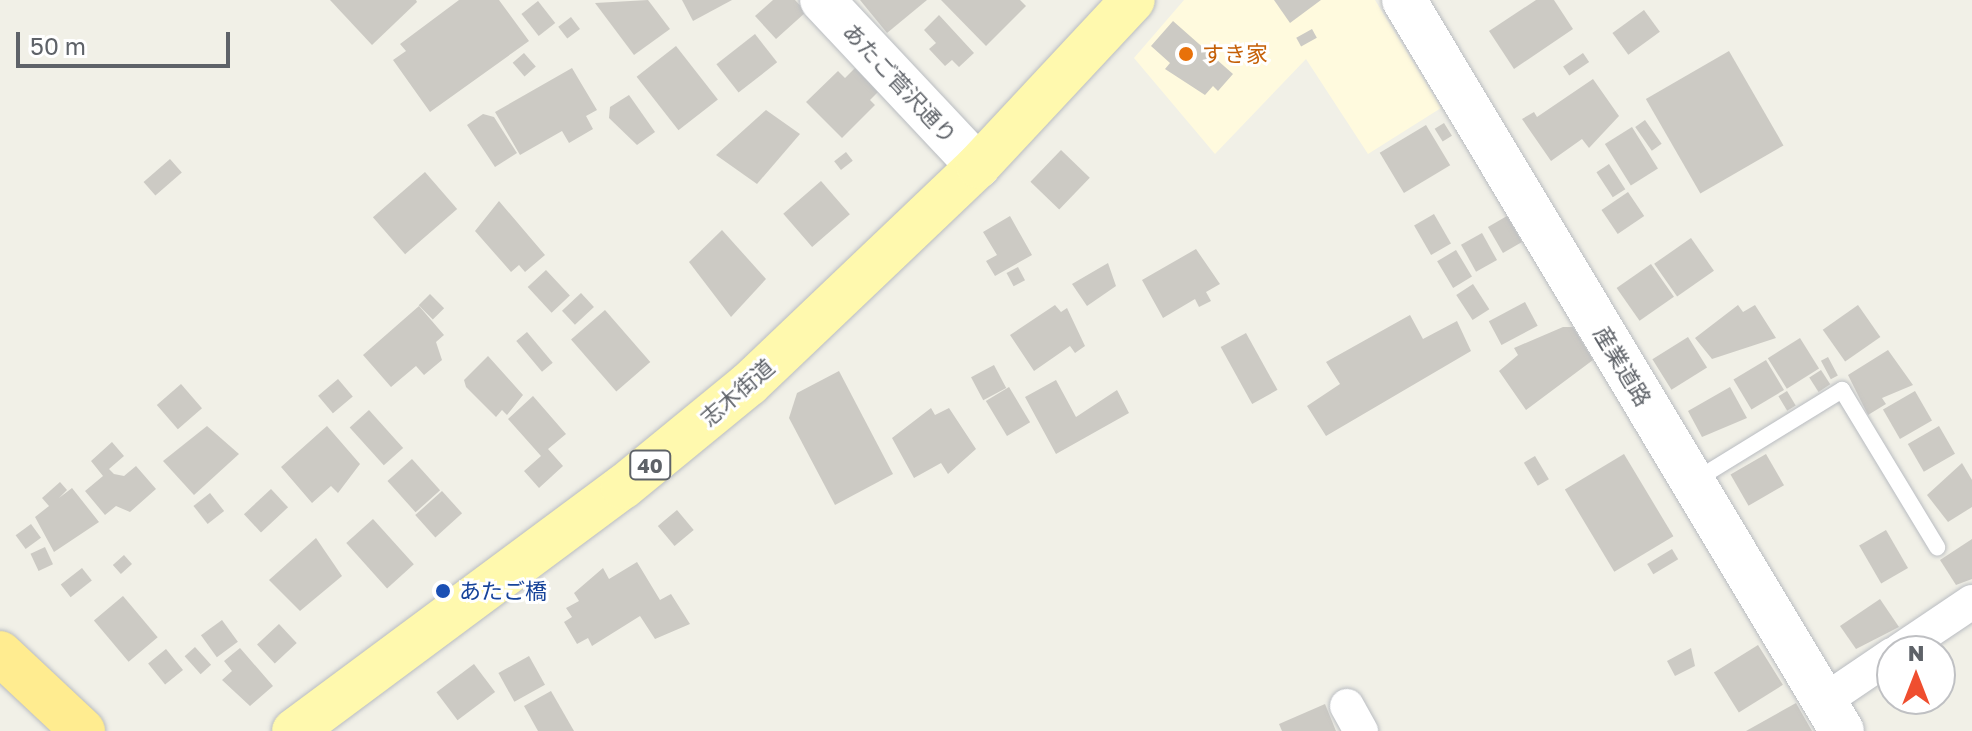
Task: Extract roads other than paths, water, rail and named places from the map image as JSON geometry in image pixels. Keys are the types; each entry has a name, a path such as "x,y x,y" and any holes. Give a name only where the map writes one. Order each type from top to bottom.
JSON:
{"highway":[{"path":"0,653 83,731"}],"main road":[{"name":"志木街道","path":"294,731 599,505 749,384 978,166 1133,0"}],"street":[{"name":"あたご菅沢通り","path":"822,0 978,166"},
{"name":"産業道路","path":"1404,0 1833,716"},
{"path":"1923,635 1972,602"},
{"path":"1833,716 1876,672"}],"lane":[{"path":"1693,482 1842,390 1937,547"}],"place":[{"name":"すき家","path":"1186,54"},
{"name":"あたご橋","path":"443,591"}]}
